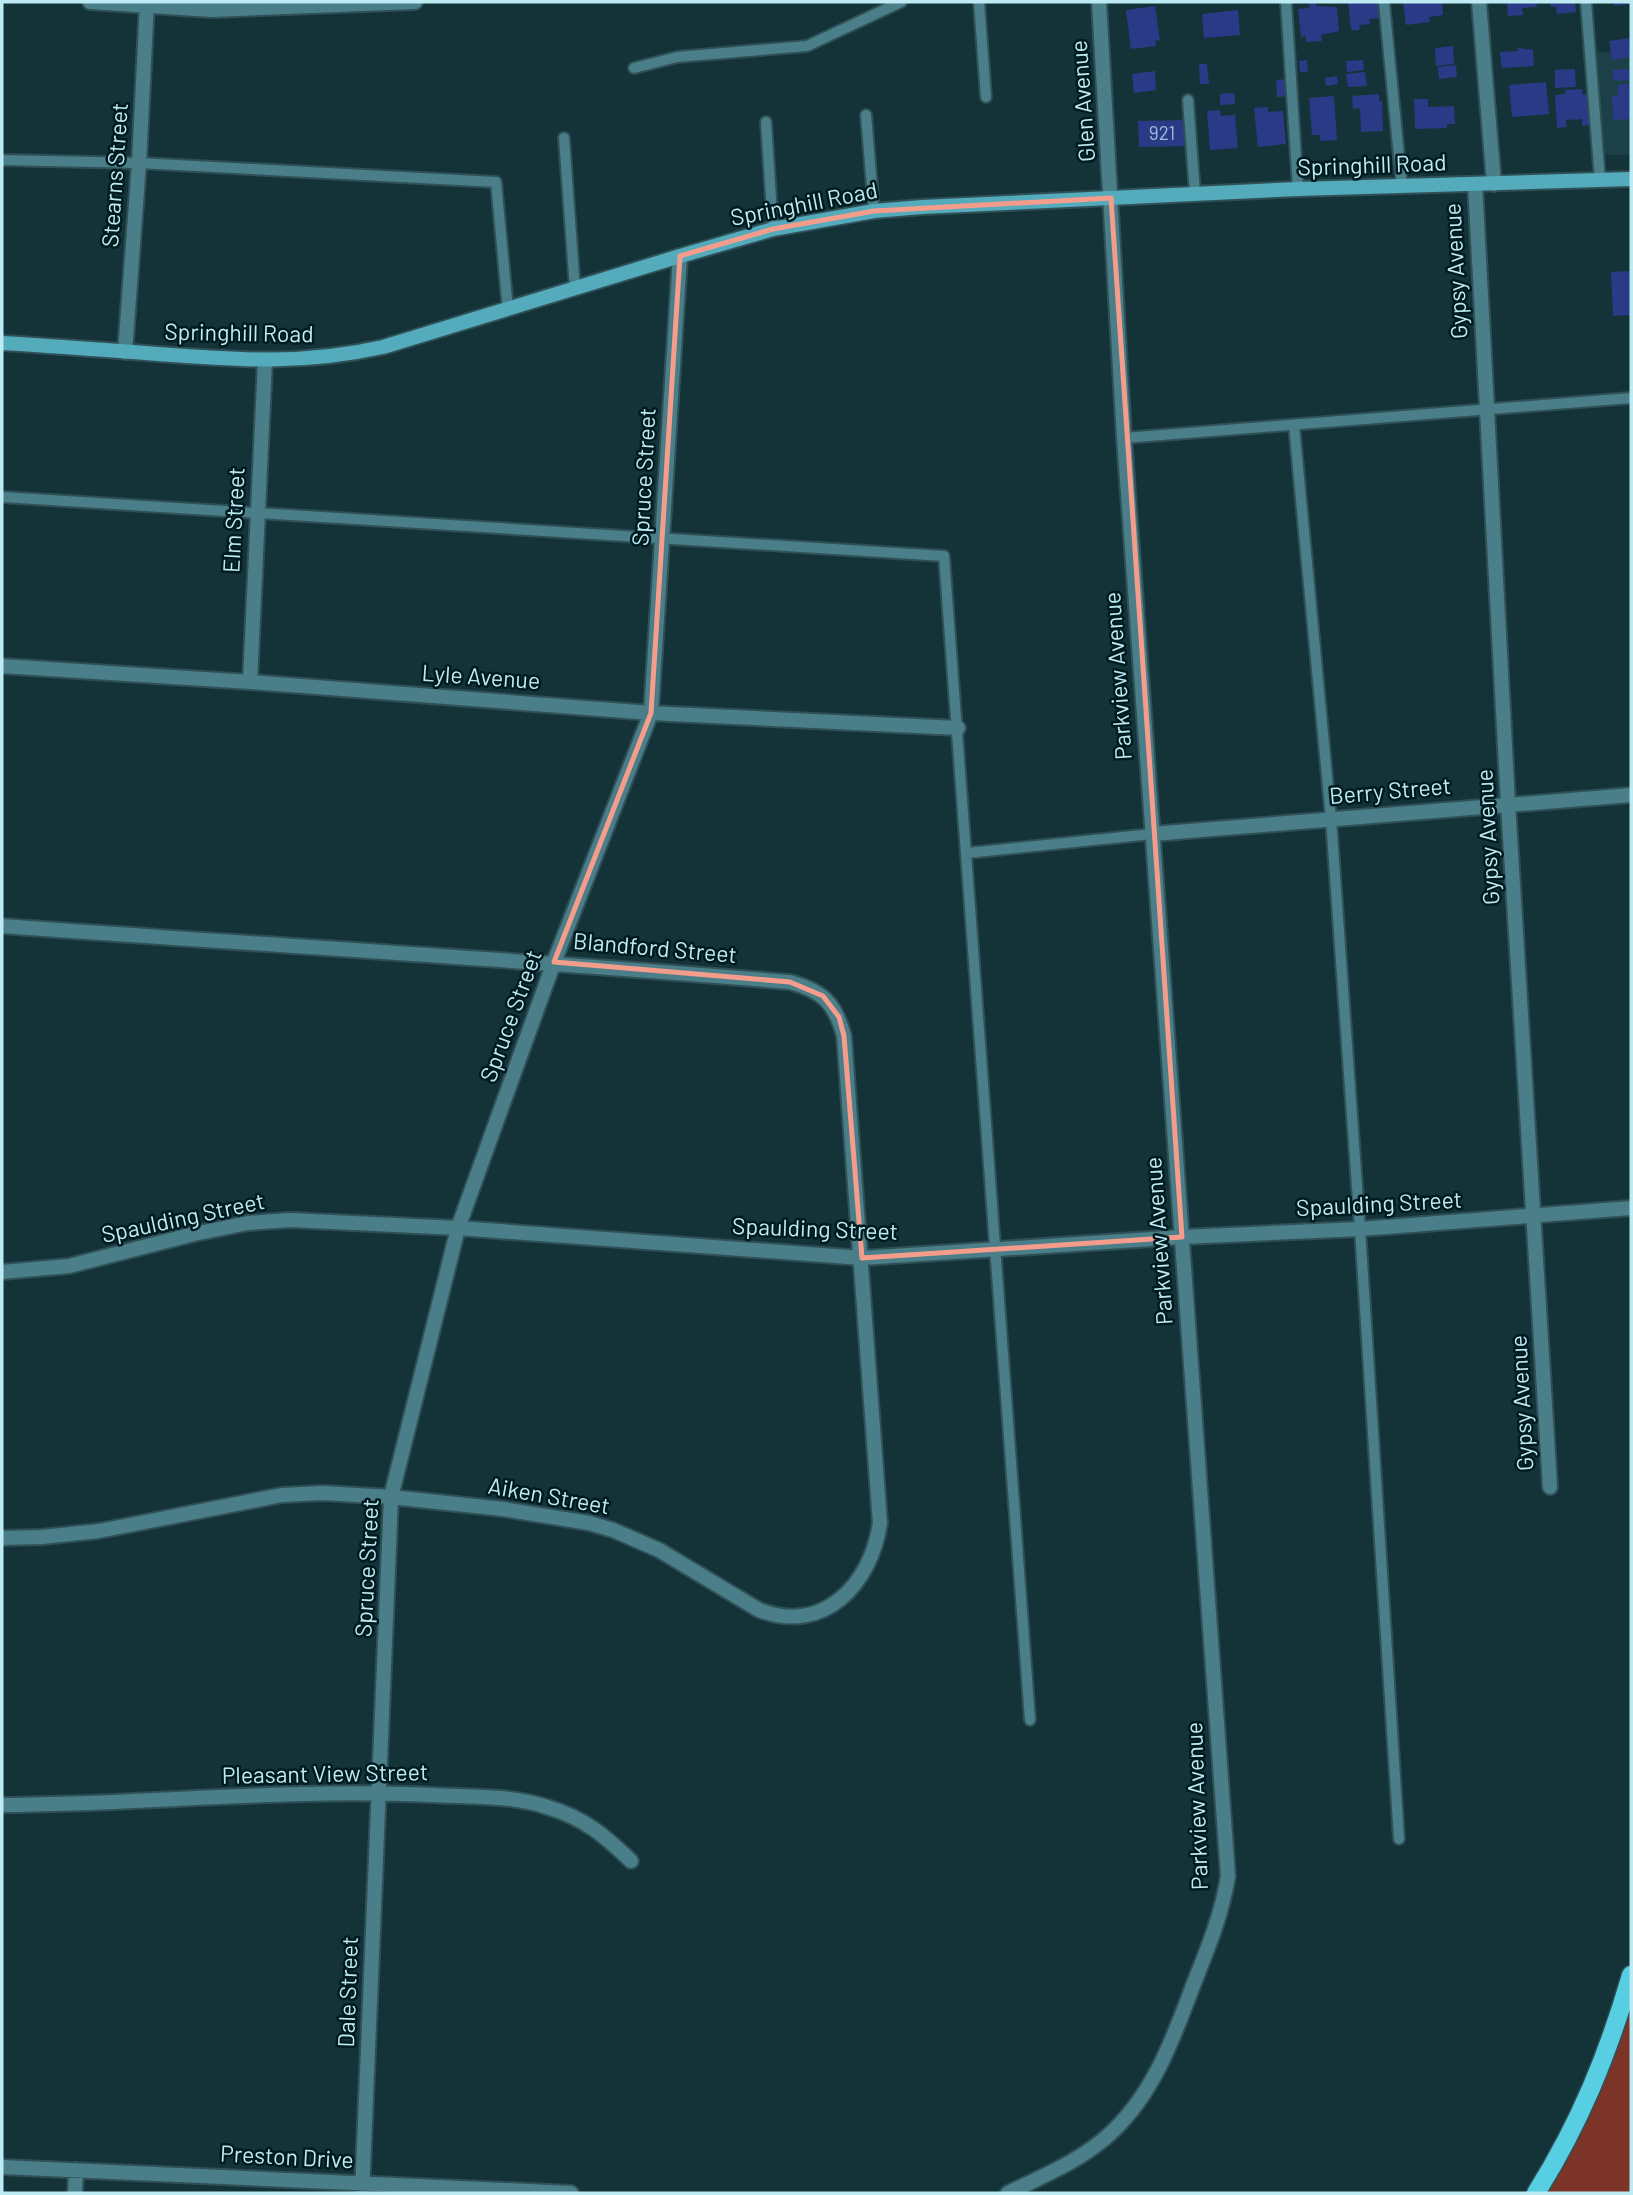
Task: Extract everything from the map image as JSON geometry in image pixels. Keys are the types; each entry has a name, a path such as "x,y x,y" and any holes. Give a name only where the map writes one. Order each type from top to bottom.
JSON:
{"main road":[{"path":"1535,2193 1568,2138 1594,2085 1607,2053 1631,1975"}],"street":[{"path":"90,2 225,10 415,2"},
{"name":"Glen Avenue","path":"1099,2 1111,198"},
{"path":"1479,2 1494,184"},
{"name":"Stearns Street","path":"125,352 147,4"},
{"name":"Springhill Road","path":"2,343 265,361 302,360 347,355 383,347 773,229 874,211 1195,194 1631,178"},
{"name":"Gypsy Avenue","path":"1475,184 1508,804 1550,1488"},
{"name":"Parkview Avenue","path":"1008,2193 1087,2153 1112,2132 1135,2107 1154,2079 1175,2034 1224,1900 1228,1876 1124,438 1111,198"},
{"name":"Spruce Street","path":"379,1793 391,1497 458,1228 554,962 651,713 680,256"},
{"name":"Elm Street","path":"250,682 265,361"},
{"name":"Lyle Avenue","path":"2,666 651,713 958,728"},
{"name":"Berry Street","path":"1152,834 1631,794"},
{"name":"Blandford Street","path":"2,926 317,949 554,962 790,982 805,986 823,996 839,1017 844,1036 862,1258"},
{"name":"Spaulding Street","path":"2,1272 69,1266 194,1234 265,1221 312,1220 458,1228 862,1258 1182,1237 1360,1229 1631,1208"},
{"name":"Aiken Street","path":"2,1538 65,1535 122,1527 282,1495 323,1493 391,1497 503,1509 589,1523 621,1533 659,1550 762,1612 797,1617 826,1609 848,1592 862,1574 875,1546 880,1523 862,1258"},
{"name":"Pleasant View Street","path":"2,1805 379,1793 517,1800 545,1806 592,1826 631,1861"},
{"name":"Dale Street","path":"363,2188 379,1793"},
{"name":"Preston Drive","path":"2,2167 363,2188 571,2193"},
{"path":"75,2193 76,2170"}],"lane":[{"path":"634,68 677,57 807,46 901,2"},
{"path":"979,2 986,97"},
{"path":"1286,2 1298,190"},
{"path":"1384,2 1402,187"},
{"path":"1586,2 1600,180"},
{"path":"1188,100 1195,194"},
{"path":"866,115 874,211"},
{"path":"766,122 773,229"},
{"path":"564,138 575,289"},
{"path":"2,160 139,163 496,182 508,310"},
{"path":"1124,438 1631,398"},
{"path":"1294,425 1331,819 1399,1839"},
{"path":"2,497 944,556 1030,1720"},
{"path":"967,853 1152,834"}],"highlighted area":[{"path":"1111,198 1182,1237 862,1258 844,1036 839,1017 823,996 790,982 554,962 651,713 680,256 773,229 874,211"}],"shaded area":[{"path":"1631,50 1631,155 1596,155 1587,53"},
{"path":"1631,2004 1631,2193 1543,2193"}],"building":[{"path":"1348,2 1378,2 1379,18 1369,19 1370,24 1359,25 1360,30 1351,30"},
{"path":"1403,2 1442,2 1443,15 1429,17 1430,22 1406,25"},
{"path":"1507,2 1536,2 1537,7 1522,8 1523,15 1508,16"},
{"path":"1550,2 1575,2 1576,12 1557,14 1556,6 1551,7"},
{"path":"1614,2 1630,2 1630,4 1614,6"},
{"path":"1309,3 1337,7 1339,31 1321,35 1322,41 1306,42 1306,36 1301,37 1298,9 1309,8"},
{"path":"1155,6 1160,40 1155,41 1156,46 1131,49 1126,10"},
{"path":"1238,10 1240,35 1204,38 1202,14"},
{"path":"1629,38 1631,57 1612,60 1609,41"},
{"path":"1453,46 1454,64 1436,66 1435,48"},
{"path":"1518,48 1533,50 1534,66 1502,68 1500,52 1518,51"},
{"path":"1307,60 1308,72 1300,72 1299,61"},
{"path":"1363,60 1364,70 1347,72 1346,61"},
{"path":"1199,64 1207,64 1209,84 1200,84"},
{"path":"1456,65 1457,77 1439,79 1438,67"},
{"path":"1575,69 1576,87 1555,88 1555,70"},
{"path":"1631,69 1631,80 1613,81 1613,70"},
{"path":"1155,71 1156,90 1134,93 1132,74"},
{"path":"1365,72 1367,86 1348,87 1346,74"},
{"path":"1337,76 1338,84 1326,86 1325,78"},
{"path":"1287,79 1288,96 1277,97 1276,80"},
{"path":"1546,82 1549,114 1512,117 1509,85"},
{"path":"1631,84 1631,119 1613,120 1612,96 1618,95 1618,85"},
{"path":"1582,89 1583,95 1589,94 1592,125 1582,126 1582,119 1566,120 1567,127 1557,128 1555,95 1565,94 1565,90"},
{"path":"1234,93 1235,104 1220,105 1220,94"},
{"path":"1379,94 1379,101 1382,101 1383,131 1361,132 1360,108 1353,109 1352,96"},
{"path":"1334,96 1337,140 1320,141 1320,135 1312,135 1309,98"},
{"path":"1414,99 1428,99 1428,107 1454,106 1455,124 1447,124 1447,128 1415,129"},
{"path":"1268,107 1268,112 1283,111 1286,144 1258,147 1254,108"},
{"path":"1220,110 1221,116 1235,115 1238,148 1210,150 1207,111"},
{"path":"1185,120 1186,146 1139,147 1138,121"},
{"path":"1631,271 1631,315 1613,316 1611,272"}]}
